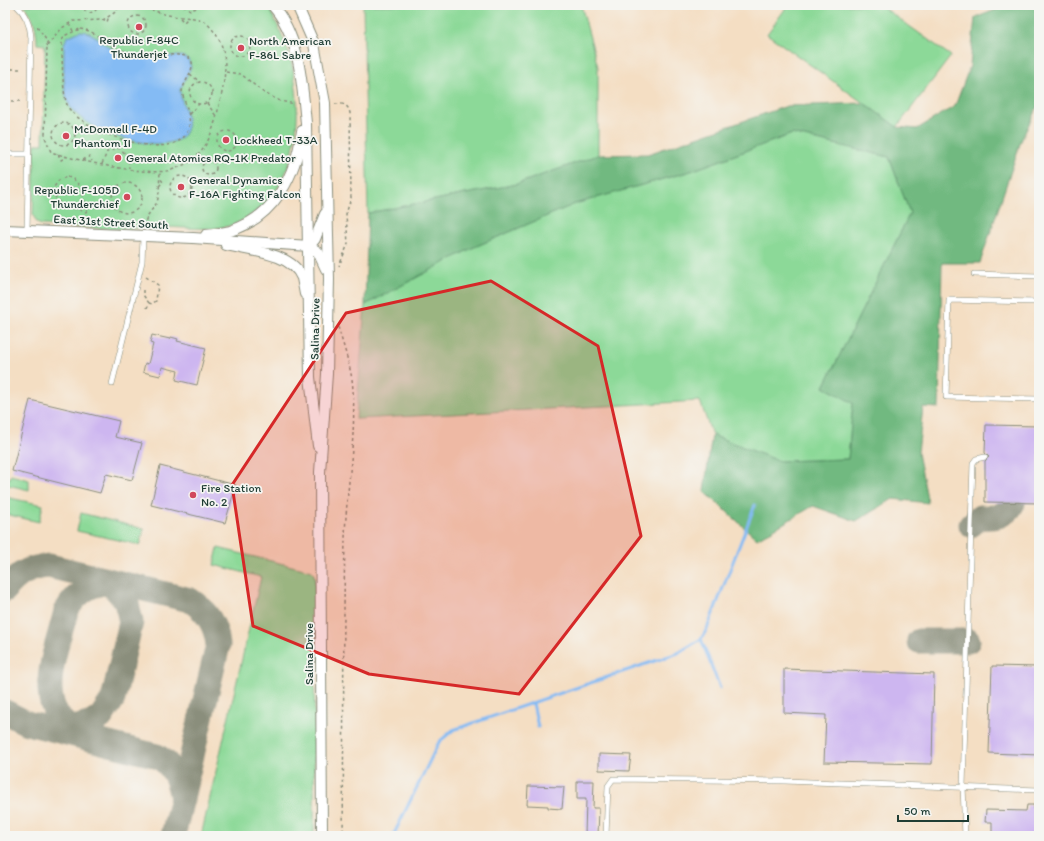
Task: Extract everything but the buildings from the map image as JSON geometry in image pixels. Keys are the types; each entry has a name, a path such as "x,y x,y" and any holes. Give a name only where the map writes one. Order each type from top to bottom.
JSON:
{"street":[{"name":"Salina Drive","path":"297,5 314,44 325,104 326,210 329,279 327,374 320,472 322,836"},
{"name":"Salina Drive","path":"275,7 284,20 295,48 305,106 309,246 310,377 320,472"},
{"name":"East 31st Street South","path":"193,238 229,231 245,225 267,210 277,199 295,165 301,139 305,106"},
{"name":"Salina Drive","path":"309,246 315,239 326,210"},
{"name":"East 31st Street South","path":"5,230 193,238 309,246"},
{"name":"Salina Drive","path":"193,238 276,256 290,263 301,277 310,312"},
{"path":"309,246 318,252 323,260 329,279"}],"lane":[{"path":"16,5 24,12 30,28 31,38 27,231"},
{"path":"5,154 28,154"},
{"path":"112,384 142,262 143,237"},
{"path":"974,274 1039,276"},
{"path":"1039,302 949,300 946,397 1039,399"},
{"path":"965,836 963,786 973,463 976,459 985,457"},
{"path":"606,836 608,786 613,779 784,781 963,786 1039,790"}],"path":[{"path":"81,5 85,11 90,13 95,11 99,5"},
{"path":"47,46 62,28 69,23 81,20 101,20 107,22 110,16 121,5"},
{"path":"36,23 47,40 45,137 50,150 67,157 102,164 160,172 185,164 196,157 205,147 216,116 226,72 225,54 220,40 203,20 161,13 141,5"},
{"path":"183,5 190,10 197,8 200,5"},
{"path":"136,15 142,17 146,22 144,31 137,34 131,32 128,24 130,18 136,15"},
{"path":"101,20 110,16"},
{"path":"179,17 184,22 188,18"},
{"path":"69,23 73,31"},
{"path":"80,29 89,30 114,48 127,51 186,56 192,61 193,66 190,74 182,91 189,115 188,131 185,136 170,146 140,145 111,136 86,123 70,111 65,99 62,40 66,35 73,31 80,29"},
{"path":"236,37 246,38 250,45 248,52 242,56 235,55 231,50 232,40 236,37"},
{"path":"5,69 25,70"},
{"path":"226,72 241,74 264,93 280,101 305,106"},
{"path":"190,74 200,82 207,84 212,90 212,97 207,103 199,104 192,100 190,93 193,85 200,82"},
{"path":"5,101 24,101"},
{"path":"207,103 216,116"},
{"path":"189,115 199,104"},
{"path":"325,104 345,104 350,113 350,198 346,214 348,244 339,266"},
{"path":"64,123 71,126 75,135 72,142 66,146 58,144 54,138 55,128 64,123"},
{"path":"226,132 232,133 237,141 235,148 229,151 220,148 217,142 219,136 226,132"},
{"path":"102,164 107,152 119,148 128,156 129,168"},
{"path":"58,154 61,160 67,157"},
{"path":"83,160 88,156 92,162"},
{"path":"208,161 213,162 216,166 215,173 210,176 205,175 202,171 202,164 208,161"},
{"path":"179,176 187,177 192,183 190,194 184,198 174,196 170,187 172,180 179,176"},
{"path":"63,178 72,178 79,183 88,211 83,212 59,203 54,196 54,187 56,183 63,178"},
{"path":"159,186 163,182 160,178"},
{"path":"123,183 136,186 139,189 142,198 138,208 129,213 119,211 112,202 115,188 123,183"},
{"path":"146,277 158,285 159,289 156,301 152,304 149,303"},
{"path":"338,325 351,373 352,391 352,447 345,513 343,836"}],"highlighted area":[{"path":"491,281 598,346 641,536 519,694 369,674 253,626 232,485 346,313"}],"green space":[{"path":"24,5 268,5 284,39 291,61 297,102 297,124 294,146 288,166 279,185 267,202 251,215 232,225 203,229 159,227 114,229 41,225 37,223 33,215 35,144 43,144 45,45 37,44 34,24"},
{"path":"363,5 581,5 598,67 598,155 517,184 368,213"},
{"path":"788,5 880,5 951,56 897,127 767,34"},
{"path":"1008,5 1039,5 1039,103 1021,141 980,263 942,263 939,408 923,407 918,453 928,503 893,499 856,521 813,506 757,539 704,491 712,435 779,461 848,459 853,403 824,387 910,213 889,157 792,134 691,171 575,204 472,248 365,305 368,213 517,184 598,155 648,154 787,106 864,103 897,127 917,129 955,106 970,66 975,18"},
{"path":"792,134 889,157 910,213 824,387 853,402 848,459 779,461 712,435 700,401 356,419 365,305 472,248 575,204 691,171"},
{"path":"11,475 29,480 29,490 8,485 7,482"},
{"path":"5,497 43,505 39,522 5,514"},
{"path":"81,513 144,529 140,545 77,531"},
{"path":"218,548 312,571 315,577 314,836 201,836 261,577 214,565"}],"water":[{"path":"80,31 90,33 110,48 122,53 147,56 181,56 188,59 191,67 180,90 188,120 185,132 181,138 170,143 155,144 138,142 121,138 104,131 89,124 77,115 69,105 65,92 64,44 67,37"}],"waterway":[{"path":"393,836 439,742 453,730 678,653 701,639 707,629 755,505"},
{"path":"701,639 720,688"},
{"path":"533,703 538,727"}],"taxiway":[{"path":"971,525 980,517 995,517 1003,514 1013,503"},
{"path":"5,590 9,584 24,572 49,566 190,600 196,604 210,619 215,631 218,645 173,836"},
{"path":"63,731 92,723 101,717 113,699 131,622 127,604 121,595 114,587 101,579"},
{"path":"80,734 64,724 55,711 51,696 50,679 53,662 66,611 70,604 86,589 106,582 114,582"},
{"path":"919,641 968,641"},
{"path":"5,712 27,723 157,756 168,764 175,774 182,799"}],"place":[{"name":"Republic F-84C Thunderjet","path":"139,27"},
{"name":"North American F-86L Sabre","path":"241,48"},
{"name":"McDonnell F-4D Phantom II","path":"66,136"},
{"name":"Lockheed T-33A","path":"226,140"},
{"name":"General Atomics RQ-1K Predator","path":"118,158"},
{"name":"General Dynamics F-16A Fighting Falcon","path":"181,187"},
{"name":"Republic F-105D Thunderchief","path":"127,197"},
{"name":"Fire Station No. 2","path":"193,495"}]}
